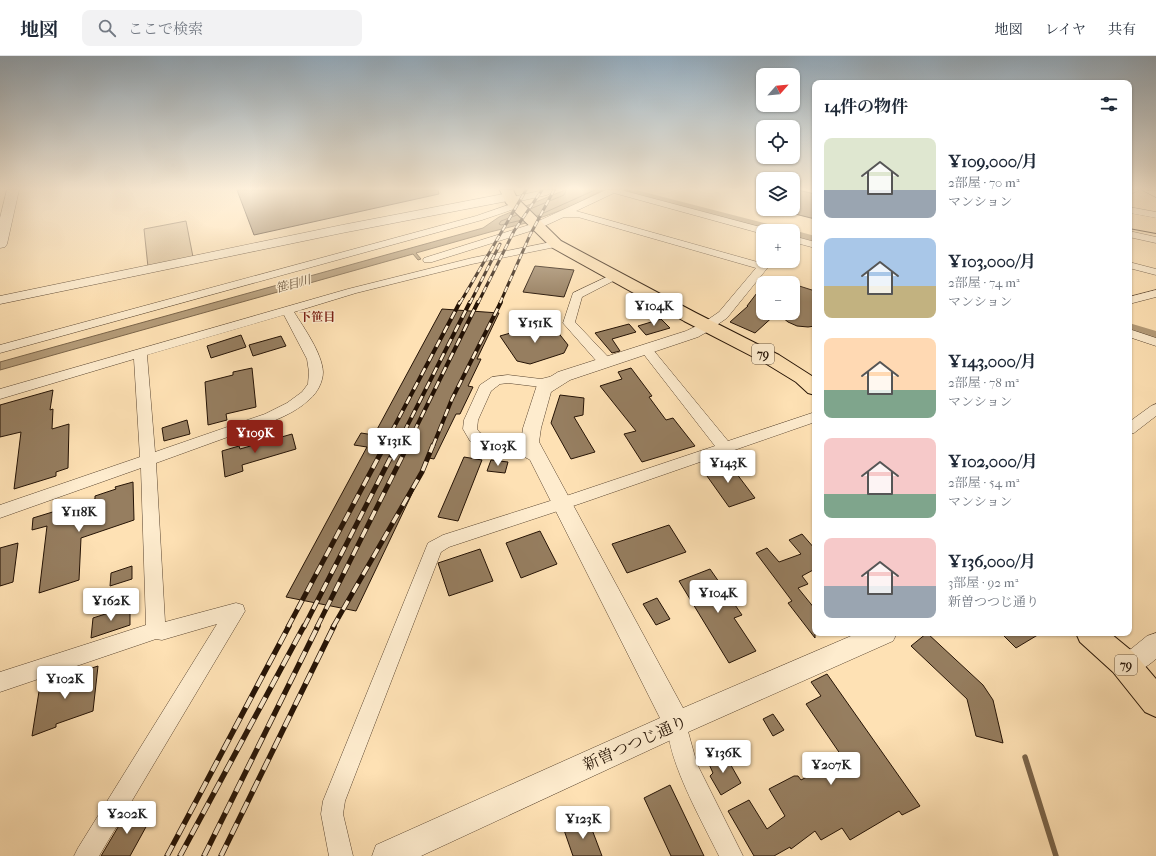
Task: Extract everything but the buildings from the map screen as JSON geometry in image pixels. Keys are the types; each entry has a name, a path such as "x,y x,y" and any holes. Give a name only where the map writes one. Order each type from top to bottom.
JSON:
{"main road":[{"name":"79","path":"538,227 556,244 707,326 772,359 803,378 812,386"},
{"name":"79","path":"1093,636 1123,662 1156,702"}],"street":[{"path":"0,300 352,227"},
{"path":"0,349 445,227"},
{"path":"428,260 528,227"},
{"path":"628,227 756,261"},
{"path":"0,244 2,229"},
{"path":"1132,235 1156,240"},
{"path":"800,241 812,244"},
{"path":"0,394 352,291 472,261 556,244"},
{"path":"1132,266 1156,272"},
{"path":"538,458 521,450 481,440 475,437 470,429 471,420 485,388 497,380 503,379 542,383 557,380 605,362 692,334 723,315 763,268"},
{"path":"605,362 569,324 577,294 615,276"},
{"path":"1132,300 1156,293"},
{"path":"0,512 276,415 293,407 308,394 315,384 317,374 316,364 287,310"},
{"path":"1132,333 1156,342"},
{"path":"646,349 725,448"},
{"path":"140,353 148,460 156,630"},
{"path":"557,380 543,389 532,428 530,442 677,724 682,750 688,768 731,856"},
{"path":"1132,427 1156,409"},
{"path":"341,856 332,814 334,801 434,548 443,542 812,418"},
{"path":"506,446 514,445 523,440 532,428"},
{"path":"0,682 156,630 162,631 236,610 86,856"},
{"name":"新曽つつじ通り","path":"387,856 677,724 879,636"},
{"path":"1123,662 1136,660 1156,644"}],"shaded area":[{"path":"153,227 187,227 193,257 148,267 144,229"}],"water":[{"name":"笹目川","path":"509,227 416,253 421,259 418,260 413,254 0,370 0,362 483,228"}],"waterway":[{"path":"800,237 812,240"},
{"path":"1132,330 1156,338"},
{"path":"1025,757 1056,856"}],"railway":[{"path":"460,303 504,227"},
{"path":"478,303 517,227"},
{"path":"500,303 534,227"},
{"path":"470,303 500,244"},
{"path":"384,446 460,302"},
{"path":"397,446 470,302"},
{"path":"407,446 478,302"},
{"path":"433,446 452,399 501,302"},
{"path":"288,627 385,445"},
{"path":"304,627 397,445"},
{"path":"317,627 408,445"},
{"path":"333,627 422,472 433,445"},
{"path":"167,856 289,626"},
{"path":"180,856 304,626"},
{"path":"204,856 318,626"},
{"path":"221,856 334,626"}],"district":[{"name":"下笹目","path":"317,317"}]}
